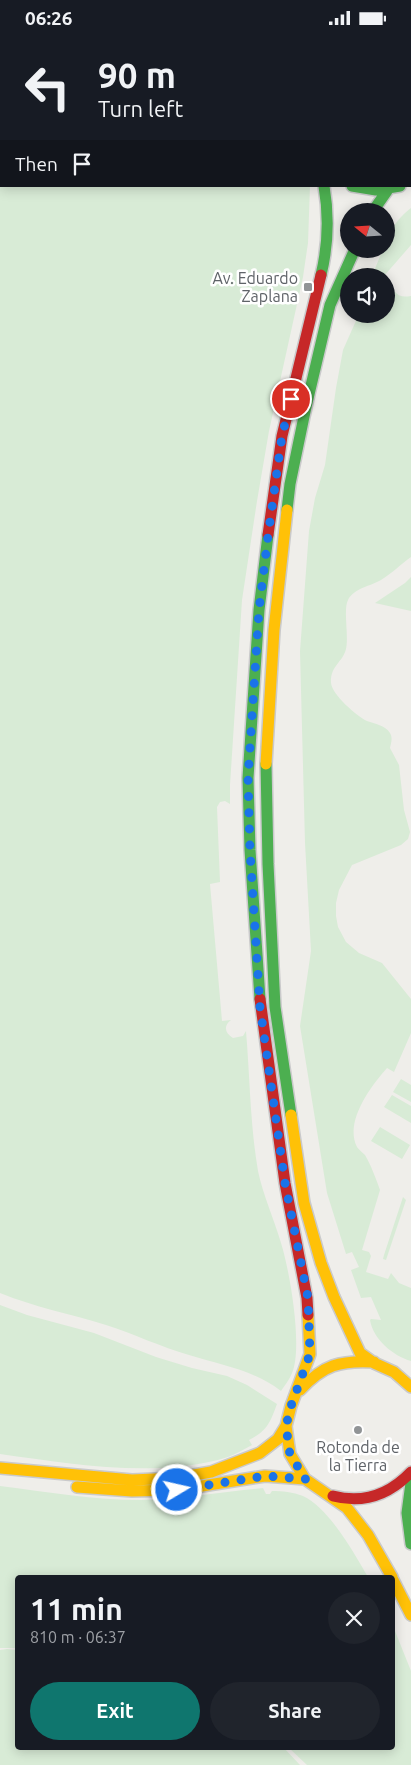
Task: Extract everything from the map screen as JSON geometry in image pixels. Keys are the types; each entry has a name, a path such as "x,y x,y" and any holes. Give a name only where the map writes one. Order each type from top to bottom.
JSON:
{"main road":[{"path":"0,1468 132,1480 195,1476 212,1472 260,1453 278,1439 286,1426 291,1406 310,1354 308,1298 285,1183 260,1007 250,850 248,778 259,610 268,536 282,436 324,261 328,208 324,187"},
{"path":"355,187 368,191 387,191 397,187"},
{"path":"379,203 387,191"},
{"path":"351,258 330,305 290,483 274,630 265,780 275,1007 304,1203 321,1263 334,1297 360,1353 374,1363 394,1372 411,1387"},
{"path":"296,1395 310,1378 330,1365 352,1360 374,1363"},
{"path":"286,1426 290,1455 306,1479 347,1508 368,1535 390,1575"},
{"path":"322,1491 342,1499 363,1500 384,1495 401,1483 411,1472"},
{"path":"66,1486 141,1491 177,1490 265,1476 306,1479"},
{"path":"411,1483 406,1502 406,1525 411,1544"},
{"path":"395,1584 411,1615"}],"green space":[{"path":"0,187 310,187 308,243 303,277 269,431 242,600 230,804 225,801 220,802 217,807 220,882 210,884 222,1021 231,1020 226,1029 233,1038 243,1036 246,1031 258,1171 284,1256 294,1305 296,1355 294,1367 289,1380 281,1391 260,1378 237,1369 179,1352 106,1325 0,1293"},
{"path":"411,208 411,245 391,268 375,268 379,258 395,258 395,225"},
{"path":"395,291 398,295 411,296 411,557 381,580 354,593 348,600 346,610 346,649 332,672 331,683 332,688 340,699 351,710 367,721 383,726 390,733 392,739 390,748 399,765 404,810 410,832 408,839 401,845 352,865 339,890 336,916 338,927 346,942 359,953 382,963 411,999 411,1033 394,1072 387,1068 367,1094 357,1116 354,1137 357,1147 365,1155 369,1163 380,1190 362,1250 369,1252 371,1256 366,1272 388,1279 391,1273 399,1283 411,1288 411,1361 391,1351 375,1334 370,1320 381,1320 371,1297 361,1298 351,1270 359,1267 352,1252 346,1254 327,1193 300,1026 311,951 305,843 300,651 309,531 315,498 325,465 343,350 355,323 395,323"},
{"path":"411,577 411,611 375,603 405,583"},
{"path":"401,1079 411,1085 411,1102 393,1092"},
{"path":"392,1095 411,1106 411,1123 384,1107"},
{"path":"380,1127 410,1145 402,1159 371,1141"},
{"path":"403,1197 406,1200 386,1260 383,1259 384,1255"},
{"path":"0,1305 27,1315 94,1333 156,1357 227,1376 247,1385 277,1404 264,1430 249,1440 252,1445 228,1457 201,1464 173,1467 114,1468 0,1454"},
{"path":"0,1486 123,1500 172,1498 263,1488 266,1494 270,1494 272,1491 295,1494 303,1496 322,1510 340,1532 367,1575 15,1575 15,1648 0,1648"},
{"path":"395,1631 411,1671 411,1765 307,1765 291,1750 395,1750"},
{"path":"0,1650 15,1650 15,1750 286,1750 300,1765 0,1765"}],"traffic: fast":[{"path":"321,275 327,231 324,187"},
{"path":"358,187 376,190 394,187"},
{"path":"379,203 387,191"},
{"path":"287,510 290,484 306,407 330,305 351,258"},
{"path":"260,999 250,850 248,778 259,610 268,535"},
{"path":"266,764 268,864 275,1007 291,1115"},
{"path":"411,1483 407,1513 411,1544"}],"traffic: slow":[{"path":"266,764 274,630 287,510"},
{"path":"291,1115 304,1203 321,1263 334,1297 360,1353 374,1363 394,1372 411,1387"},
{"path":"0,1468 132,1480 177,1478 211,1472 260,1453 278,1439 286,1426 291,1406 310,1354 308,1315"},
{"path":"300,1390 316,1375 333,1366 351,1362 374,1362"},
{"path":"286,1426 290,1454 305,1479 347,1508 368,1535 391,1575"},
{"path":"77,1487 132,1491 177,1490 265,1476 305,1479"},
{"path":"395,1584 411,1615"}],"traffic: jam":[{"path":"268,535 282,436 321,275"},
{"path":"260,999 285,1183 307,1298 308,1315"},
{"path":"333,1496 355,1499 375,1496 394,1487 411,1472"}],"place":[{"name":"Av. Eduardo Zaplana","path":"308,287"},
{"name":"Rotonda de la Tierra","path":"358,1430"}],"route":[{"path":"177,1490 265,1476 306,1479 290,1455 286,1426 291,1406 310,1354 308,1298 285,1183 260,1007 250,850 248,778 259,610 282,436 291,399"}]}
